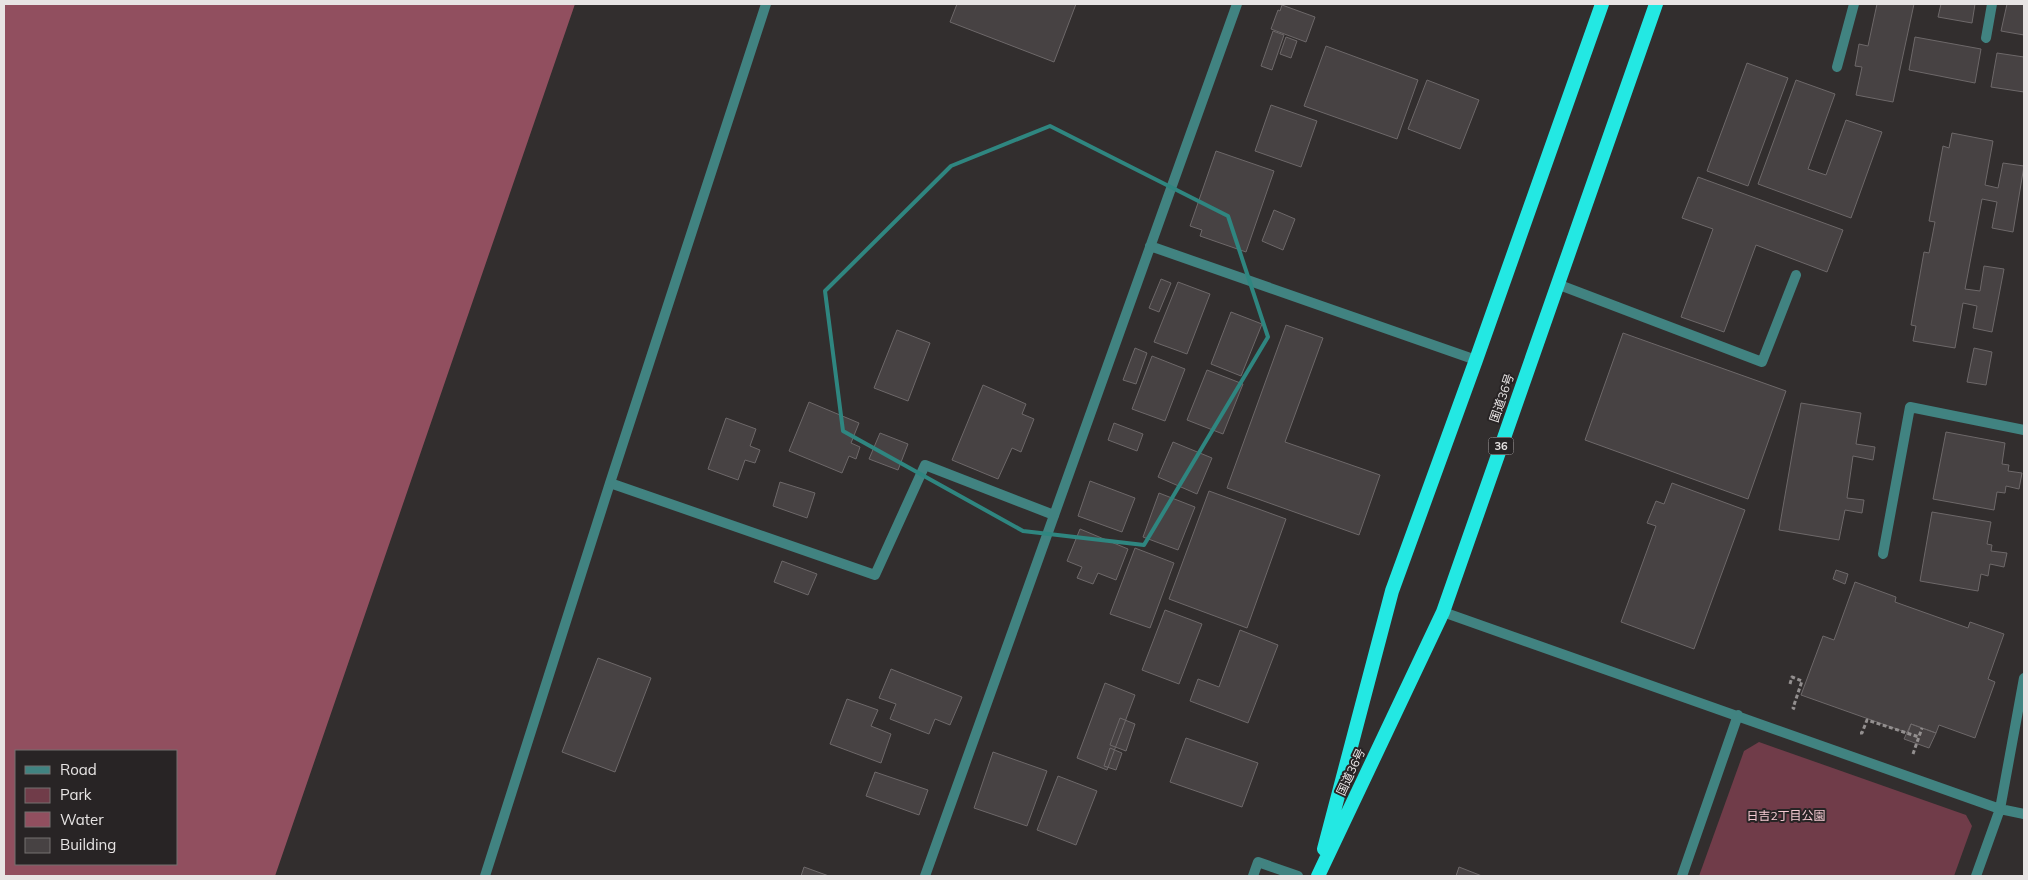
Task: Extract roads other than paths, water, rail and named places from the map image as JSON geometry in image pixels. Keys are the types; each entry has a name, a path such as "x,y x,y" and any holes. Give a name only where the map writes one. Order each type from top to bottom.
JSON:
{"highway":[{"name":"国道36号","path":"1318,876 1392,591 1602,4"},
{"name":"国道36号","path":"1318,876 1443,612 1656,4"}],"street":[{"path":"485,876 610,483 766,4"},
{"path":"925,876 1237,4"},
{"path":"1837,66 1854,4"},
{"path":"1986,38 1992,4"},
{"path":"1150,246 1476,360"},
{"path":"1558,284 1762,362 1796,276"},
{"path":"1883,554 1910,407 2024,430"},
{"path":"610,483 875,575 925,465 1054,515"},
{"path":"1443,612 2000,809 2024,814"},
{"path":"1976,876 2000,809 2024,678"},
{"path":"1682,876 1738,715"},
{"path":"1253,876 1258,862 1298,876"}],"water":[{"path":"4,4 575,4 275,876 4,876"}],"park label":[{"name":"日吉2丁目公園","path":"1786,816"}]}
